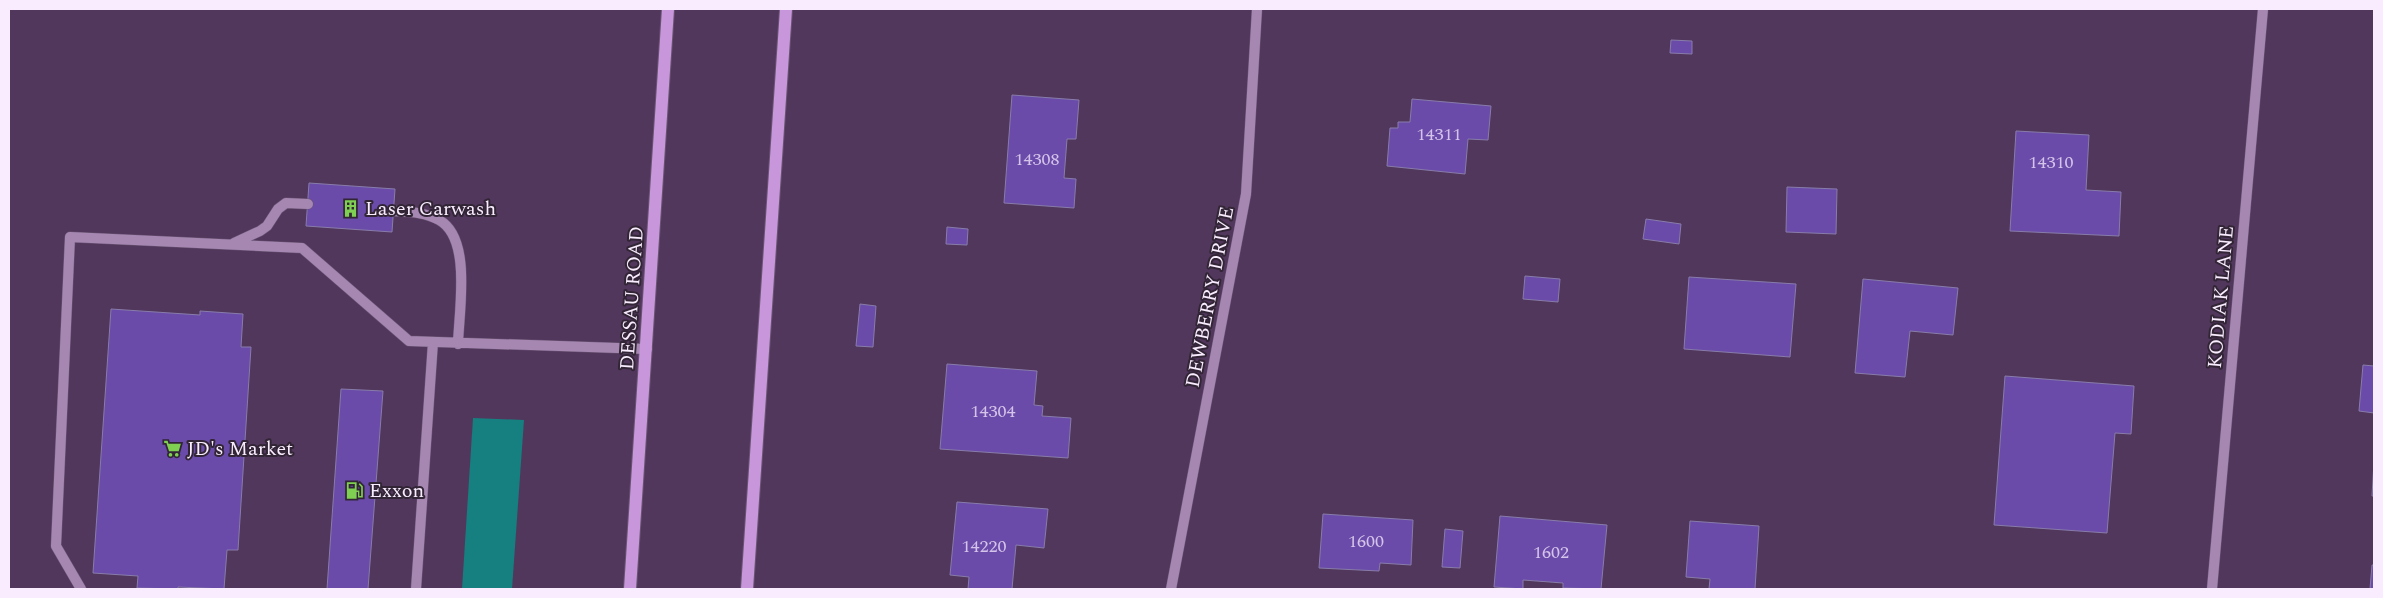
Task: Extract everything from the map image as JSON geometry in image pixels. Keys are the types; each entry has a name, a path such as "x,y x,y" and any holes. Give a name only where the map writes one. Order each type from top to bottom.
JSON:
{"main road":[{"name":"DESSAU ROAD","path":"630,589 668,9"},
{"path":"747,589 786,9"}],"street":[{"name":"DEWBERRY DRIVE","path":"1171,589 1246,194 1256,9"},
{"name":"KODIAK LANE","path":"2212,589 2263,9"},
{"path":"228,245 260,232 267,226 278,209 286,204 308,204"},
{"path":"394,211 427,214 445,224 455,236 461,257 458,344"},
{"path":"81,589 56,546 70,237 302,248 409,341 646,349"},
{"path":"416,589 433,342"}],"shaded area":[{"path":"473,418 524,420 512,589 462,589"}],"building":[{"path":"1671,40 1692,41 1692,54 1670,53"},
{"path":"1012,95 1079,100 1076,139 1067,139 1064,178 1076,179 1074,208 1004,203"},
{"path":"1412,99 1491,106 1488,140 1468,139 1465,174 1387,166 1390,128 1398,128 1398,122 1410,122"},
{"path":"2016,131 2089,135 2086,190 2121,192 2119,236 2010,231"},
{"name":"Laser Carwash","path":"309,183 395,189 392,232 306,226"},
{"path":"1787,187 1837,189 1836,234 1786,232"},
{"path":"1646,219 1681,224 1679,244 1643,239"},
{"path":"947,227 968,229 967,245 946,244"},
{"path":"1525,276 1560,279 1558,302 1523,299"},
{"path":"1689,277 1796,284 1790,357 1684,349"},
{"path":"1863,279 1958,288 1953,335 1910,331 1905,377 1855,373"},
{"path":"860,304 876,306 873,347 856,346"},
{"name":"JD's Market","path":"111,309 200,315 200,311 243,314 241,347 251,347 238,550 227,550 224,589 137,588 138,576 93,573"},
{"path":"947,364 1037,371 1034,405 1043,406 1042,416 1071,418 1068,458 940,449"},
{"path":"2363,365 2374,366 2374,413 2359,411"},
{"path":"2005,376 2134,386 2131,434 2115,433 2107,533 1994,525"},
{"name":"Exxon","path":"341,389 383,391 368,589 327,589"},
{"path":"2374,462 2374,496 2372,496"},
{"path":"957,502 1048,509 1044,548 1016,545 1012,589 968,589 969,577 950,575"},
{"path":"1323,514 1413,520 1411,565 1380,563 1379,571 1319,568"},
{"path":"1500,516 1607,525 1601,589 1563,588 1563,583 1523,580 1523,589 1494,587"},
{"path":"1690,521 1759,526 1755,589 1709,589 1710,579 1686,577"},
{"path":"1445,529 1463,531 1460,568 1442,567"},
{"path":"2372,565 2374,565 2374,589 2370,589"}],"place":[{"name":"Laser Carwash","path":"351,208"},
{"name":"JD's Market","path":"173,448"},
{"name":"Exxon","path":"355,490"}]}
